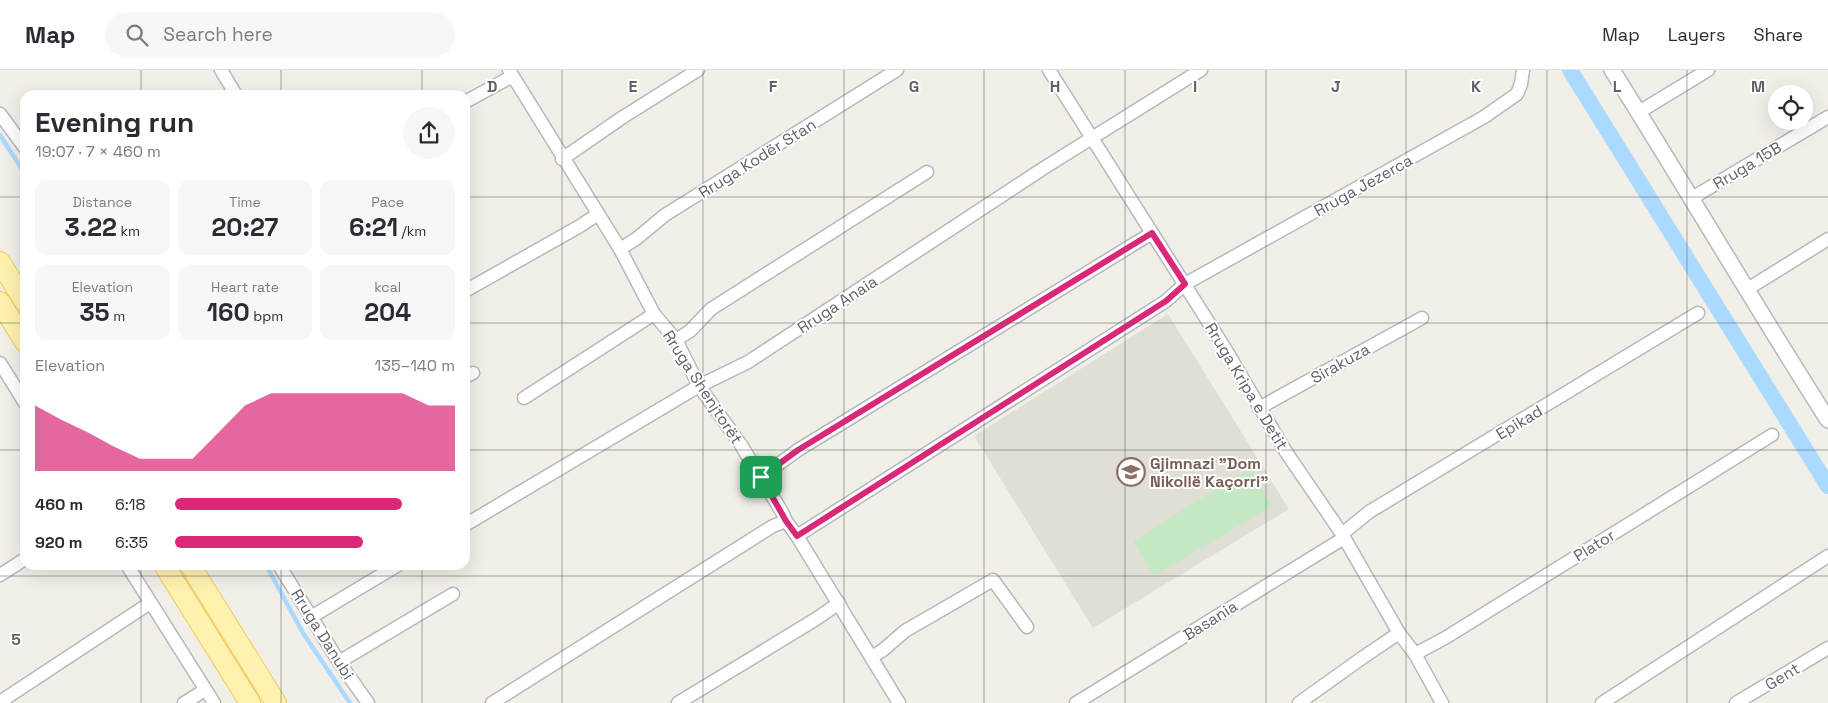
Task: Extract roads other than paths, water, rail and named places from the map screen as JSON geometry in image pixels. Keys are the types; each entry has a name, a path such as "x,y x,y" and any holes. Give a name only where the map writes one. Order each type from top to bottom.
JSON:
{"main road":[{"path":"0,262 20,294"},
{"path":"0,302 20,334"},
{"path":"167,570 250,703"},
{"path":"193,570 276,703"}],"street":[{"path":"221,70 233,90"},
{"path":"562,158 698,70"},
{"name":"Rruga Kodër Stan","path":"620,249 665,216 897,70"},
{"name":"Rruga Kripa e Detit","path":"1049,70 1185,284 1286,452 1343,536 1399,633 1415,654 1442,703"},
{"name":"Rruga Anaia","path":"470,522 699,386 748,362 1038,172 1201,70"},
{"name":"Rruga Jezerca","path":"797,536 1166,301 1185,284 1484,117 1517,94 1523,70"},
{"path":"1612,70 1692,198 1746,290 1828,420"},
{"path":"1639,112 1708,70"},
{"path":"470,99 509,78 511,75"},
{"name":"Rruga Shenjtorët","path":"511,75 620,249 654,314 676,340 699,386 741,445 786,521 839,603 872,657 895,702"},
{"path":"0,114 20,141"},
{"name":"Rruga 15B","path":"1692,198 1828,117"},
{"path":"676,340 690,331 711,309 927,172"},
{"path":"470,288 598,214"},
{"path":"761,477 798,450 1152,233"},
{"path":"1746,290 1828,239"},
{"name":"Epikad","path":"1343,536 1369,512 1698,313"},
{"path":"524,398 654,314"},
{"name":"Sirakuza","path":"1259,408 1422,318"},
{"path":"0,363 4,380 20,398"},
{"name":"Plator","path":"1415,654 1453,633 1772,435"},
{"path":"492,703 772,526 786,521"},
{"name":"Basania","path":"1076,703 1343,536"},
{"path":"1602,703 1828,556"},
{"path":"0,574 20,562"},
{"path":"130,570 214,703"},
{"name":"Rruga Danubi","path":"283,570 339,662 368,703"},
{"path":"311,616 389,570"},
{"path":"872,657 905,631 993,580 1027,627"},
{"path":"339,662 453,594"},
{"path":"0,702 150,603"},
{"path":"678,703 839,603"},
{"path":"1299,703 1399,633"},
{"name":"Gent","path":"1736,703 1828,648"},
{"path":"184,703 205,690"}],"waterway":[{"path":"1570,70 1828,486"},
{"path":"0,135 20,166"},
{"path":"269,570 303,633 350,703"}],"place":[{"name":"Gjimnazi \"Dom Nikollë Kaçorri\"","path":"1131,472"}]}
